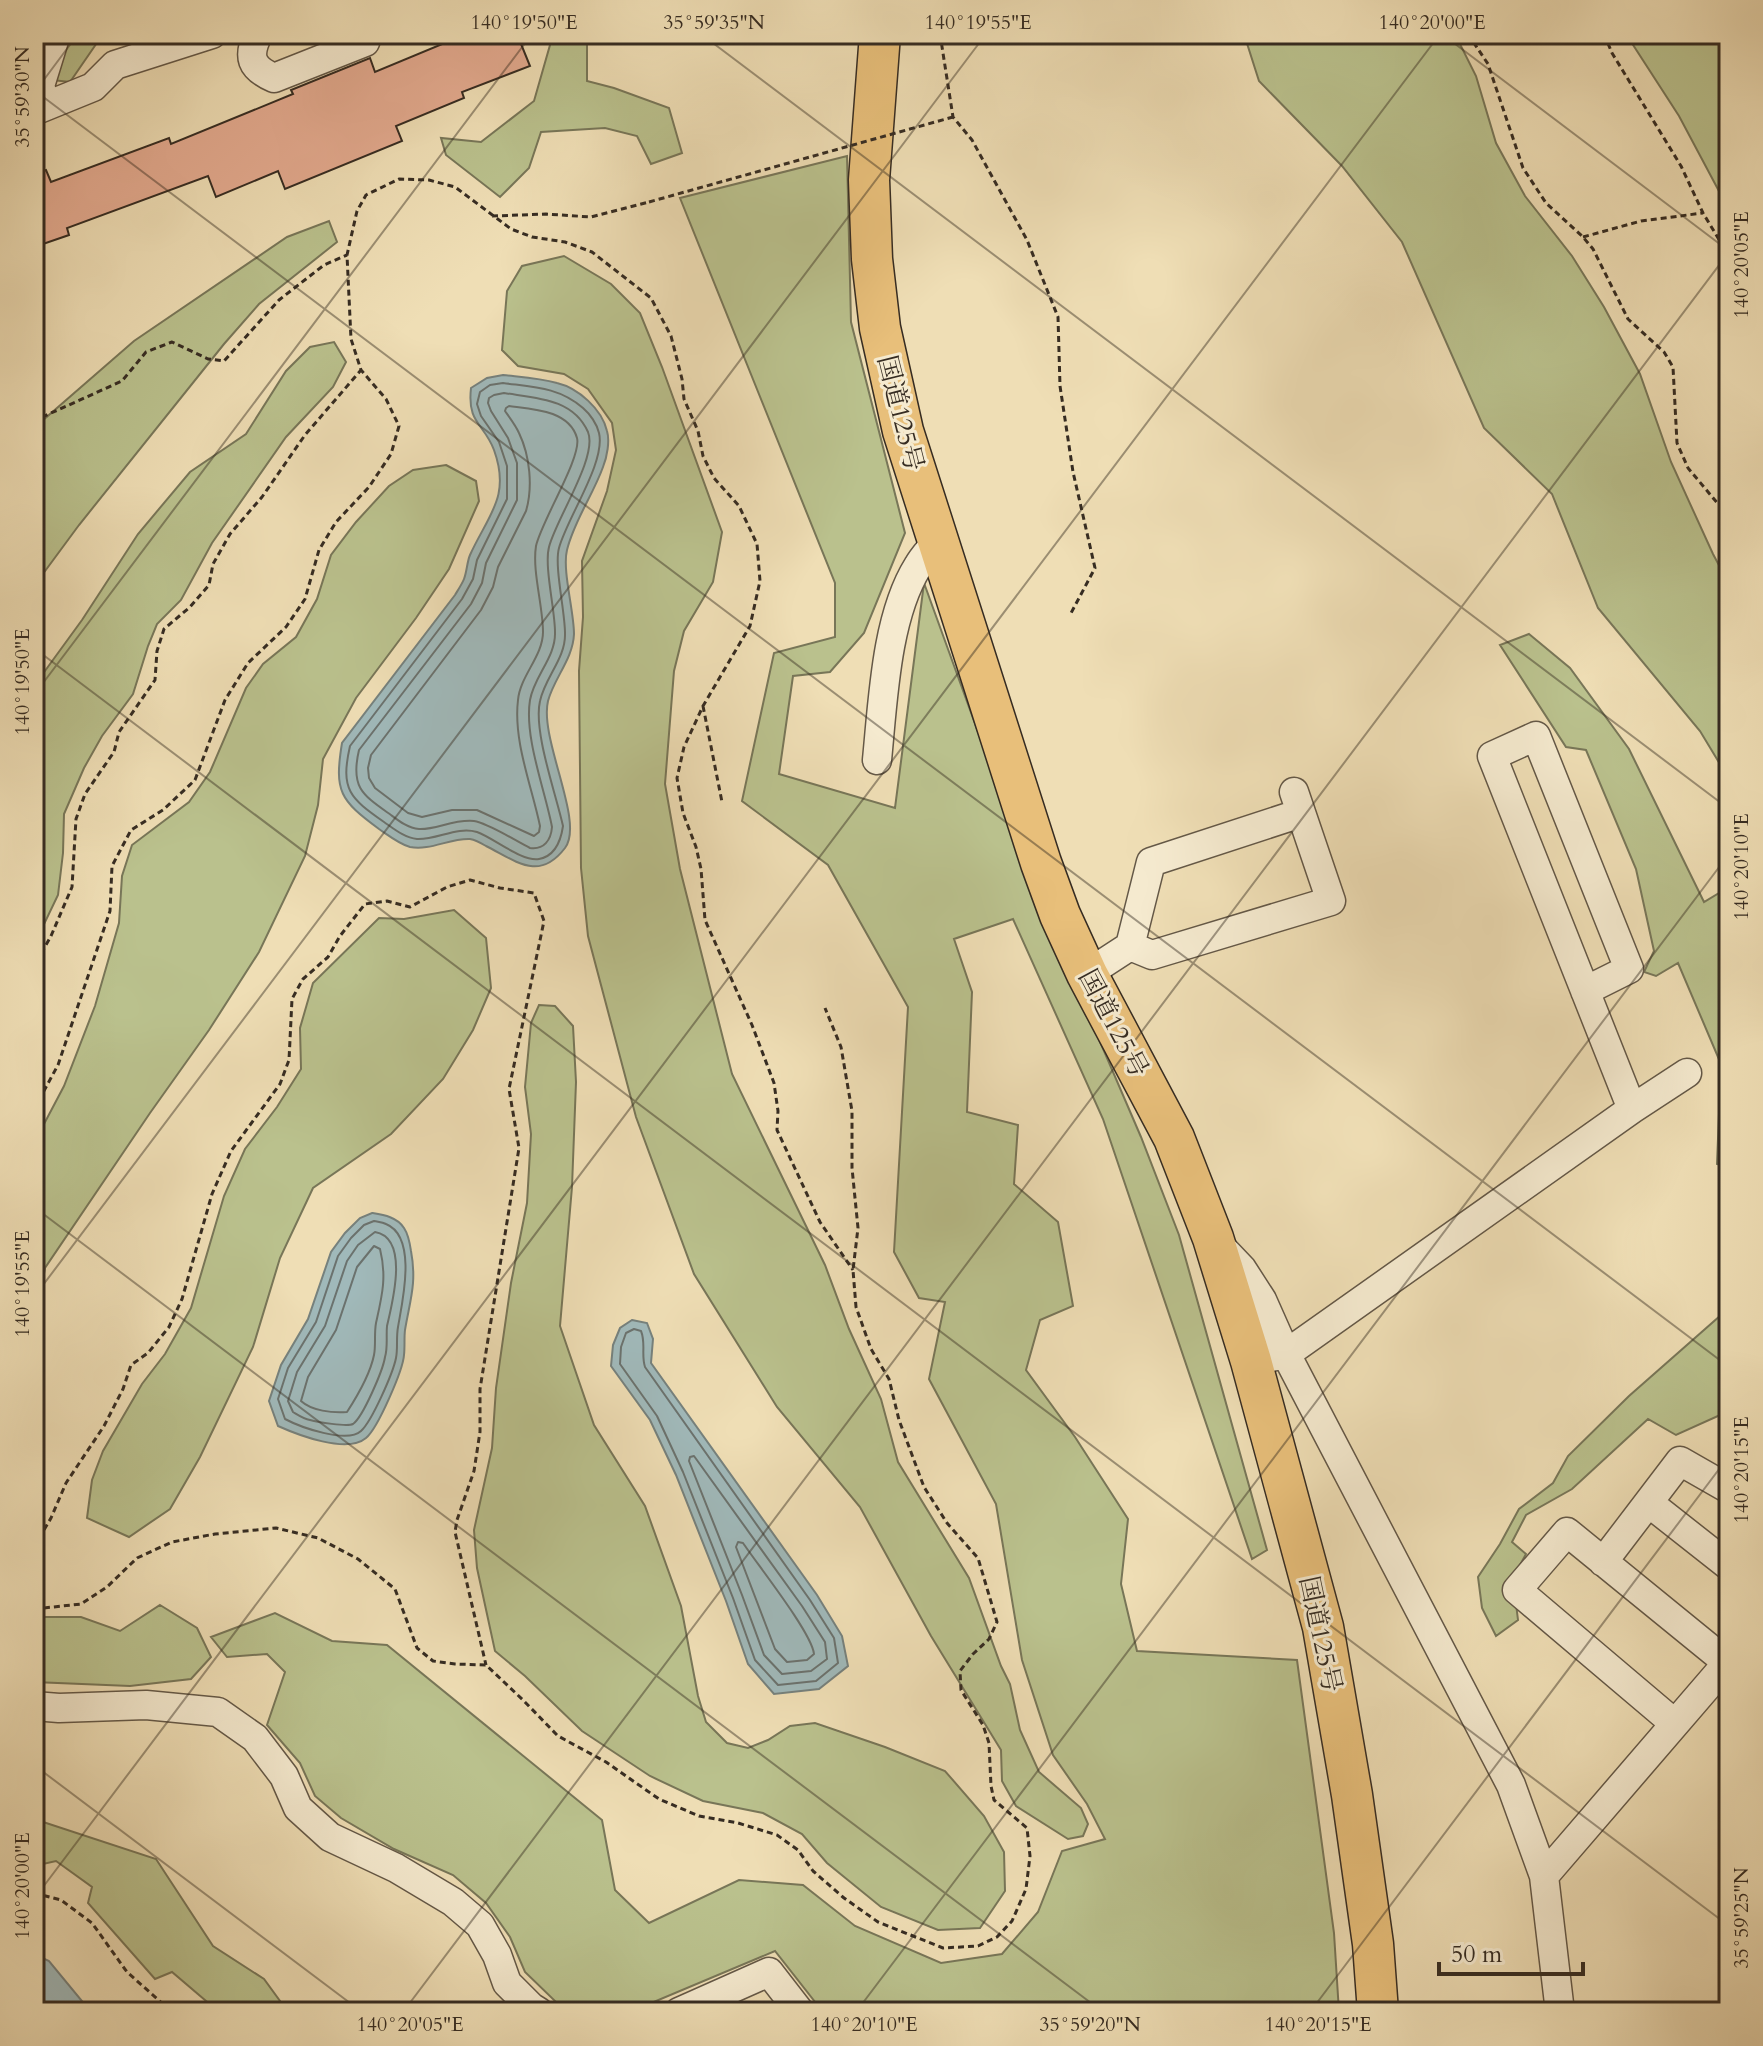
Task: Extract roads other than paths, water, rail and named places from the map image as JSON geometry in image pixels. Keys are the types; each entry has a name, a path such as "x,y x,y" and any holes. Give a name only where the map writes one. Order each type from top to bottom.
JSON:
{"highway":[{"name":"国道125号","path":"880,34 869,180 872,259 880,328 903,431 1060,915 1087,974 1174,1138 1213,1238 1269,1358 1323,1627 1352,1795 1373,1944 1378,2012"}],"street":[{"path":"56,34 40,86 40,108 93,87 115,65 212,34"},
{"path":"258,34 252,52 253,64 262,73 274,78 365,42 368,34"},
{"path":"877,760 889,654 901,602 917,566 937,541"},
{"path":"1585,991 1629,969 1536,736 1492,756 1585,991 1632,1109"},
{"path":"1087,974 1130,946 1151,862 1298,803 1331,901 1152,955 1130,946"},
{"path":"1560,2012 1544,1876 1511,1785 1269,1358 1687,1073"},
{"path":"1603,1562 1680,1461 1729,1489"},
{"path":"1649,1503 1729,1566"},
{"path":"1544,1876 1728,1662 1567,1532 1517,1590 1674,1723"},
{"path":"34,1706 146,1705 218,1712 255,1738 284,1776 298,1808 330,1837 396,1868 453,1902 480,1925 497,1955 507,1983 539,2012"},
{"path":"679,2012 769,1972 800,2012"}],"water":[{"path":"503,375 550,381 573,390 600,415 608,439 603,467 567,550 573,643 548,701 550,736 570,819 570,836 565,848 555,858 536,866 517,862 470,839 418,848 402,844 348,802 343,794 339,773 342,743 455,595 464,579 470,555 495,505 499,493 499,466 490,441 474,416 470,400 471,388 487,378"},
{"path":"372,1213 398,1221 410,1245 413,1282 403,1362 371,1432 358,1442 335,1444 278,1426 269,1401 281,1365 308,1319 331,1252 360,1218"},
{"path":"632,1320 647,1323 653,1339 651,1363 817,1595 842,1636 848,1666 819,1689 774,1694 748,1664 676,1475 650,1420 611,1366 613,1345 620,1328"},
{"path":"34,1954 49,1961 91,2012 34,2012"}]}
